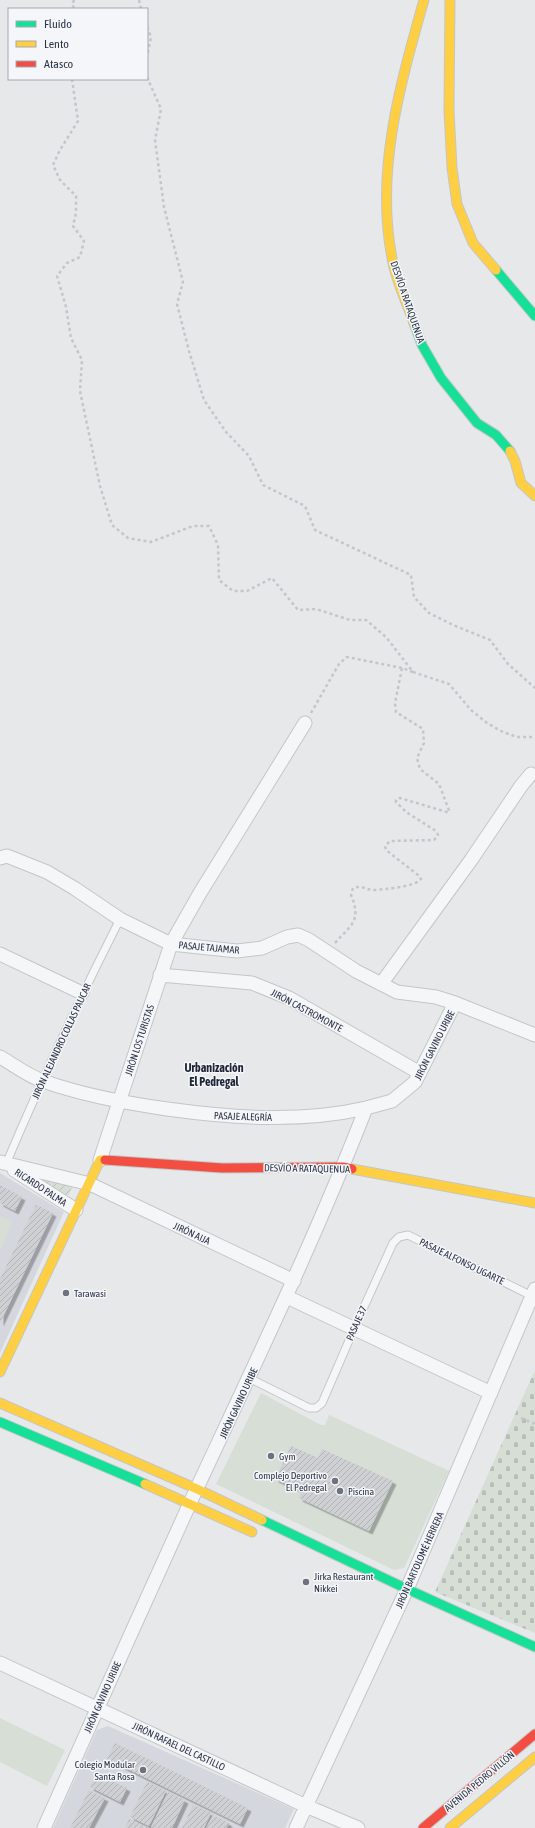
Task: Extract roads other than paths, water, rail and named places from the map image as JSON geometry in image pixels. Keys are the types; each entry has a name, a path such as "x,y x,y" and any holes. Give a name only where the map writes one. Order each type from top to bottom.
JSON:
{"street":[{"name":"DESVÍO A RATAQUENUA","path":"424,0 407,61 389,144 386,220 393,264 422,345 441,378 477,423 496,435 506,446 515,461 521,482 535,496"},
{"path":"450,0 449,110 452,168 457,204 473,243 535,316"},
{"name":"JIRÓN LOS TURISTAS","path":"0,1372 100,1160 170,944 305,723"},
{"path":"382,984 471,860 521,786 531,774"},
{"name":"PASAJE TAJAMAR","path":"0,858 7,856 47,872 120,919 170,944 237,951 262,948 287,937 298,935 309,940 326,953 356,971 397,992 436,997 455,1003 535,1035"},
{"path":"0,954 82,993"},
{"name":"JIRÓN CASTROMONTE","path":"160,975 252,983 289,998 420,1073"},
{"name":"JIRÓN GAVINO URIBE","path":"44,1828 190,1503 287,1297 343,1167 366,1108 392,1101 416,1082 455,1003"},
{"name":"PASAJE ALEGRÍA","path":"0,1057 42,1081 119,1102 214,1115 270,1118 338,1114 366,1108"},
{"name":"DESVÍO A RATAQUENUA","path":"100,1160 222,1168 343,1167 535,1203"},
{"name":"JIRÓN AIJA","path":"3,1163 90,1184 294,1281"},
{"name":"RICARDO PALMA","path":"3,1163 76,1210"},
{"name":"JIRÓN BARTOLOMÉ HERRERA","path":"296,1828 407,1589 533,1292"},
{"path":"287,1297 490,1393"},
{"path":"0,1403 197,1489 407,1589 535,1647"},
{"path":"0,1422 190,1503 261,1536"},
{"name":"JIRÓN RAFAEL DEL CASTILLO","path":"0,1663 98,1707 306,1806 358,1828"},
{"name":"AVENIDA PEDRO VILLÓN","path":"424,1828 535,1734"},
{"name":"AVENIDA PEDRO VILLÓN","path":"450,1828 535,1758"}],"lane":[{"name":"JIRÓN ALEJANDRO COLLAS PAUCAR","path":"3,1163 82,993 120,919"},
{"name":"PASAJE ALFONSO UGARTE","path":"393,1243 399,1237 408,1235 533,1292"},
{"name":"PASAJE 37","path":"249,1378 309,1408 316,1408 322,1403 393,1243"}],"place":[{"name":"Tarawasi","path":"66,1293"},
{"name":"Gym","path":"271,1456"},
{"name":"Complejo Deportivo El Pedregal","path":"335,1481"},
{"name":"Piscina","path":"340,1491"},
{"name":"Jirka Restaurant Nikkei","path":"306,1582"},
{"name":"Colegio Modular Santa Rosa","path":"143,1770"}],"district":[{"name":"Urbanización El Pedregal","path":"214,1075"}]}
